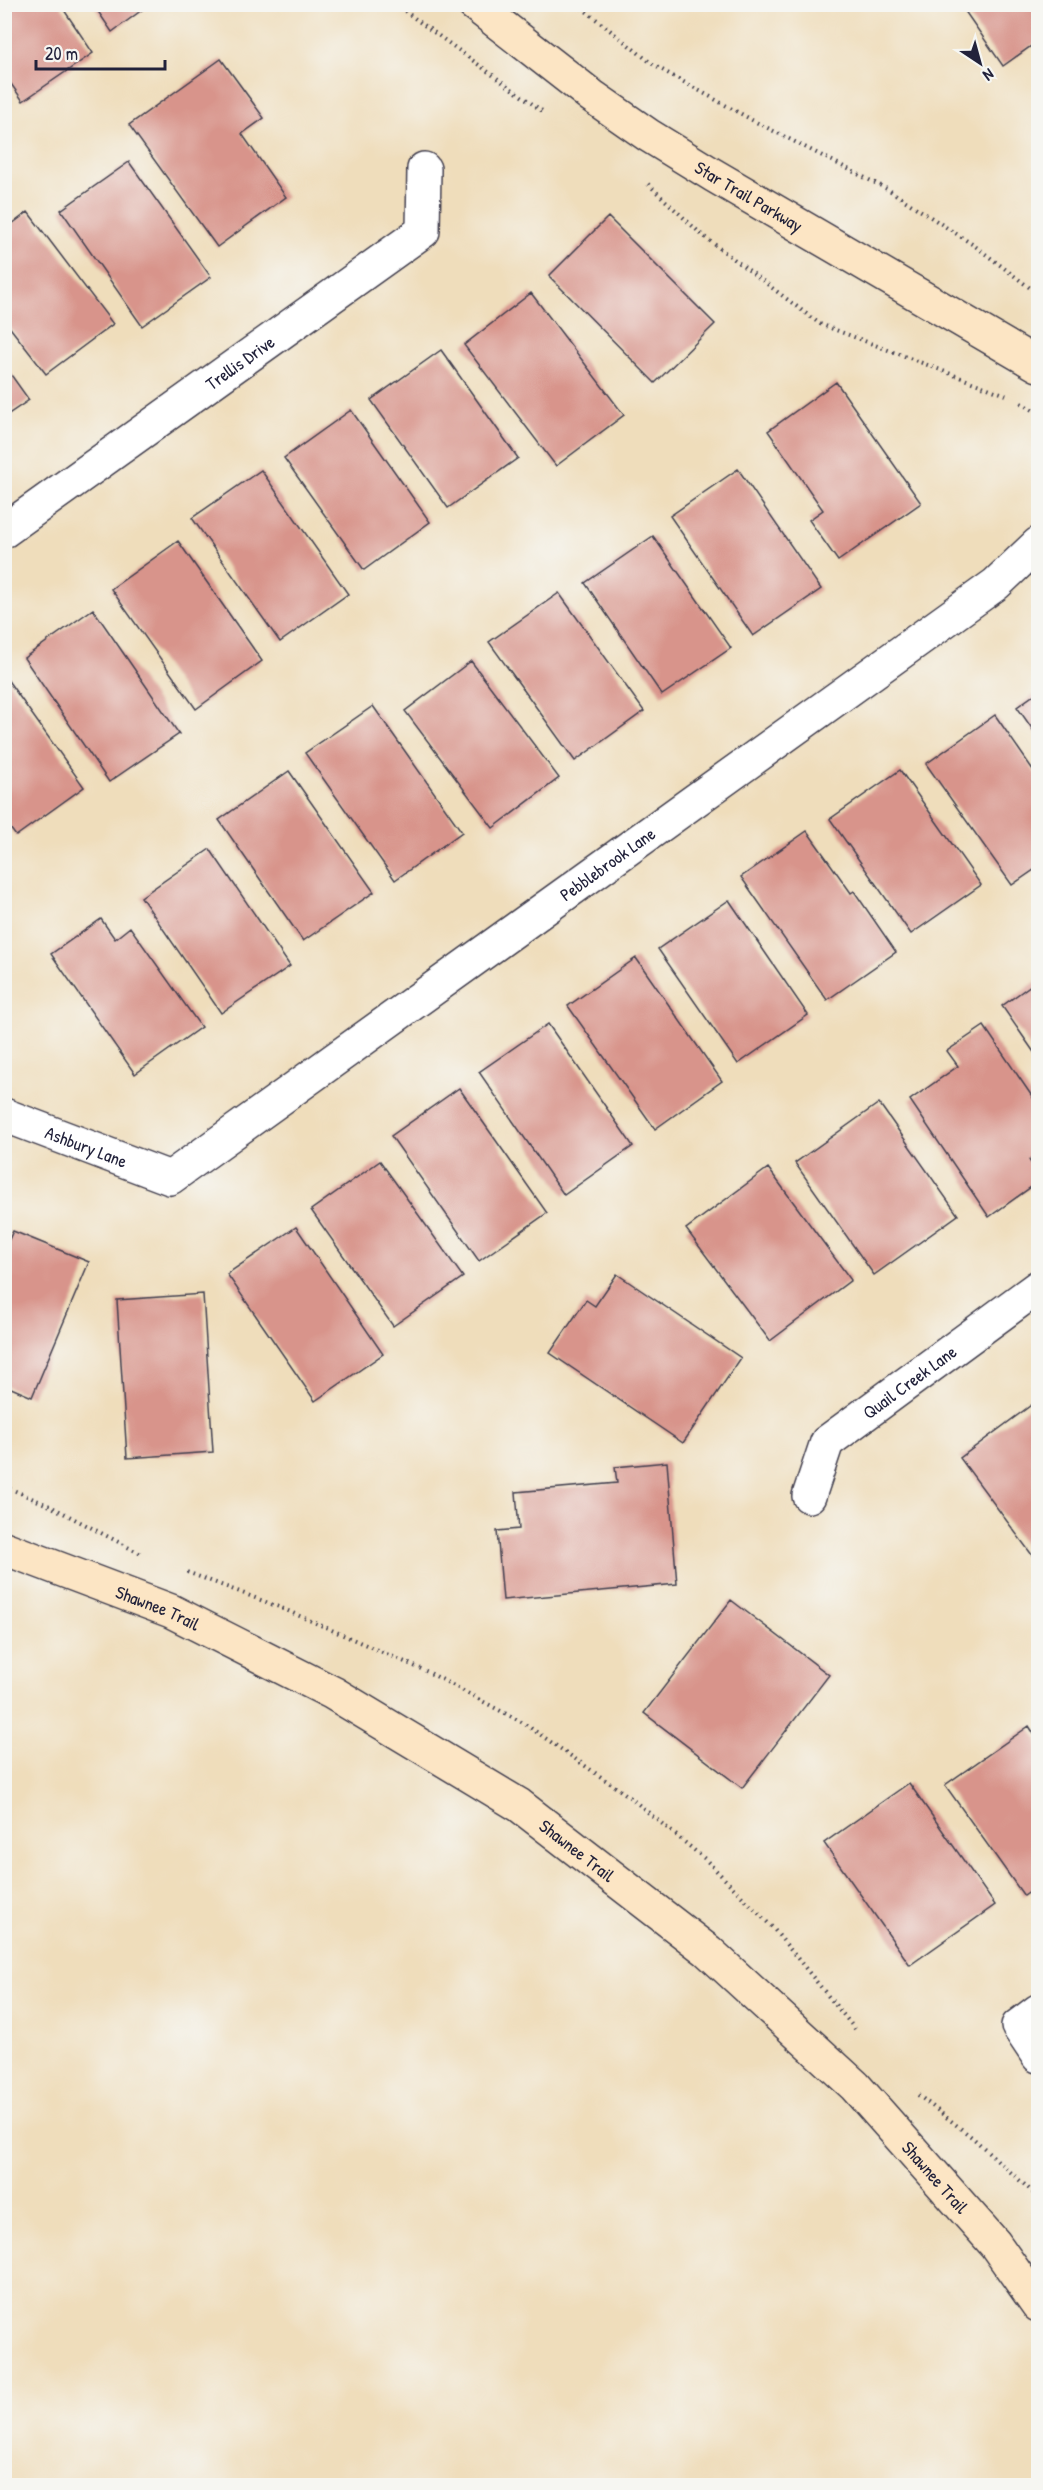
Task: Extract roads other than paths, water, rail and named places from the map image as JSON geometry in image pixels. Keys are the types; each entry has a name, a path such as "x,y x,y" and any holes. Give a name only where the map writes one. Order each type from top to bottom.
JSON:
{"street":[{"name":"Star Trail Parkway","path":"474,4 574,83 648,135 1038,365"},
{"name":"Trellis Drive","path":"4,531 423,231 424,169"},
{"name":"Pebblebrook Lane","path":"170,1178 996,584 1038,544"},
{"name":"Ashbury Lane","path":"4,1115 170,1178"},
{"name":"Quail Creek Lane","path":"809,1497 827,1442 1038,1287"},
{"name":"Shawnee Trail","path":"4,1548 171,1611 333,1693 519,1805 708,1951 855,2086 995,2244 1038,2305"},
{"path":"1028,2018 1038,2056"}]}
